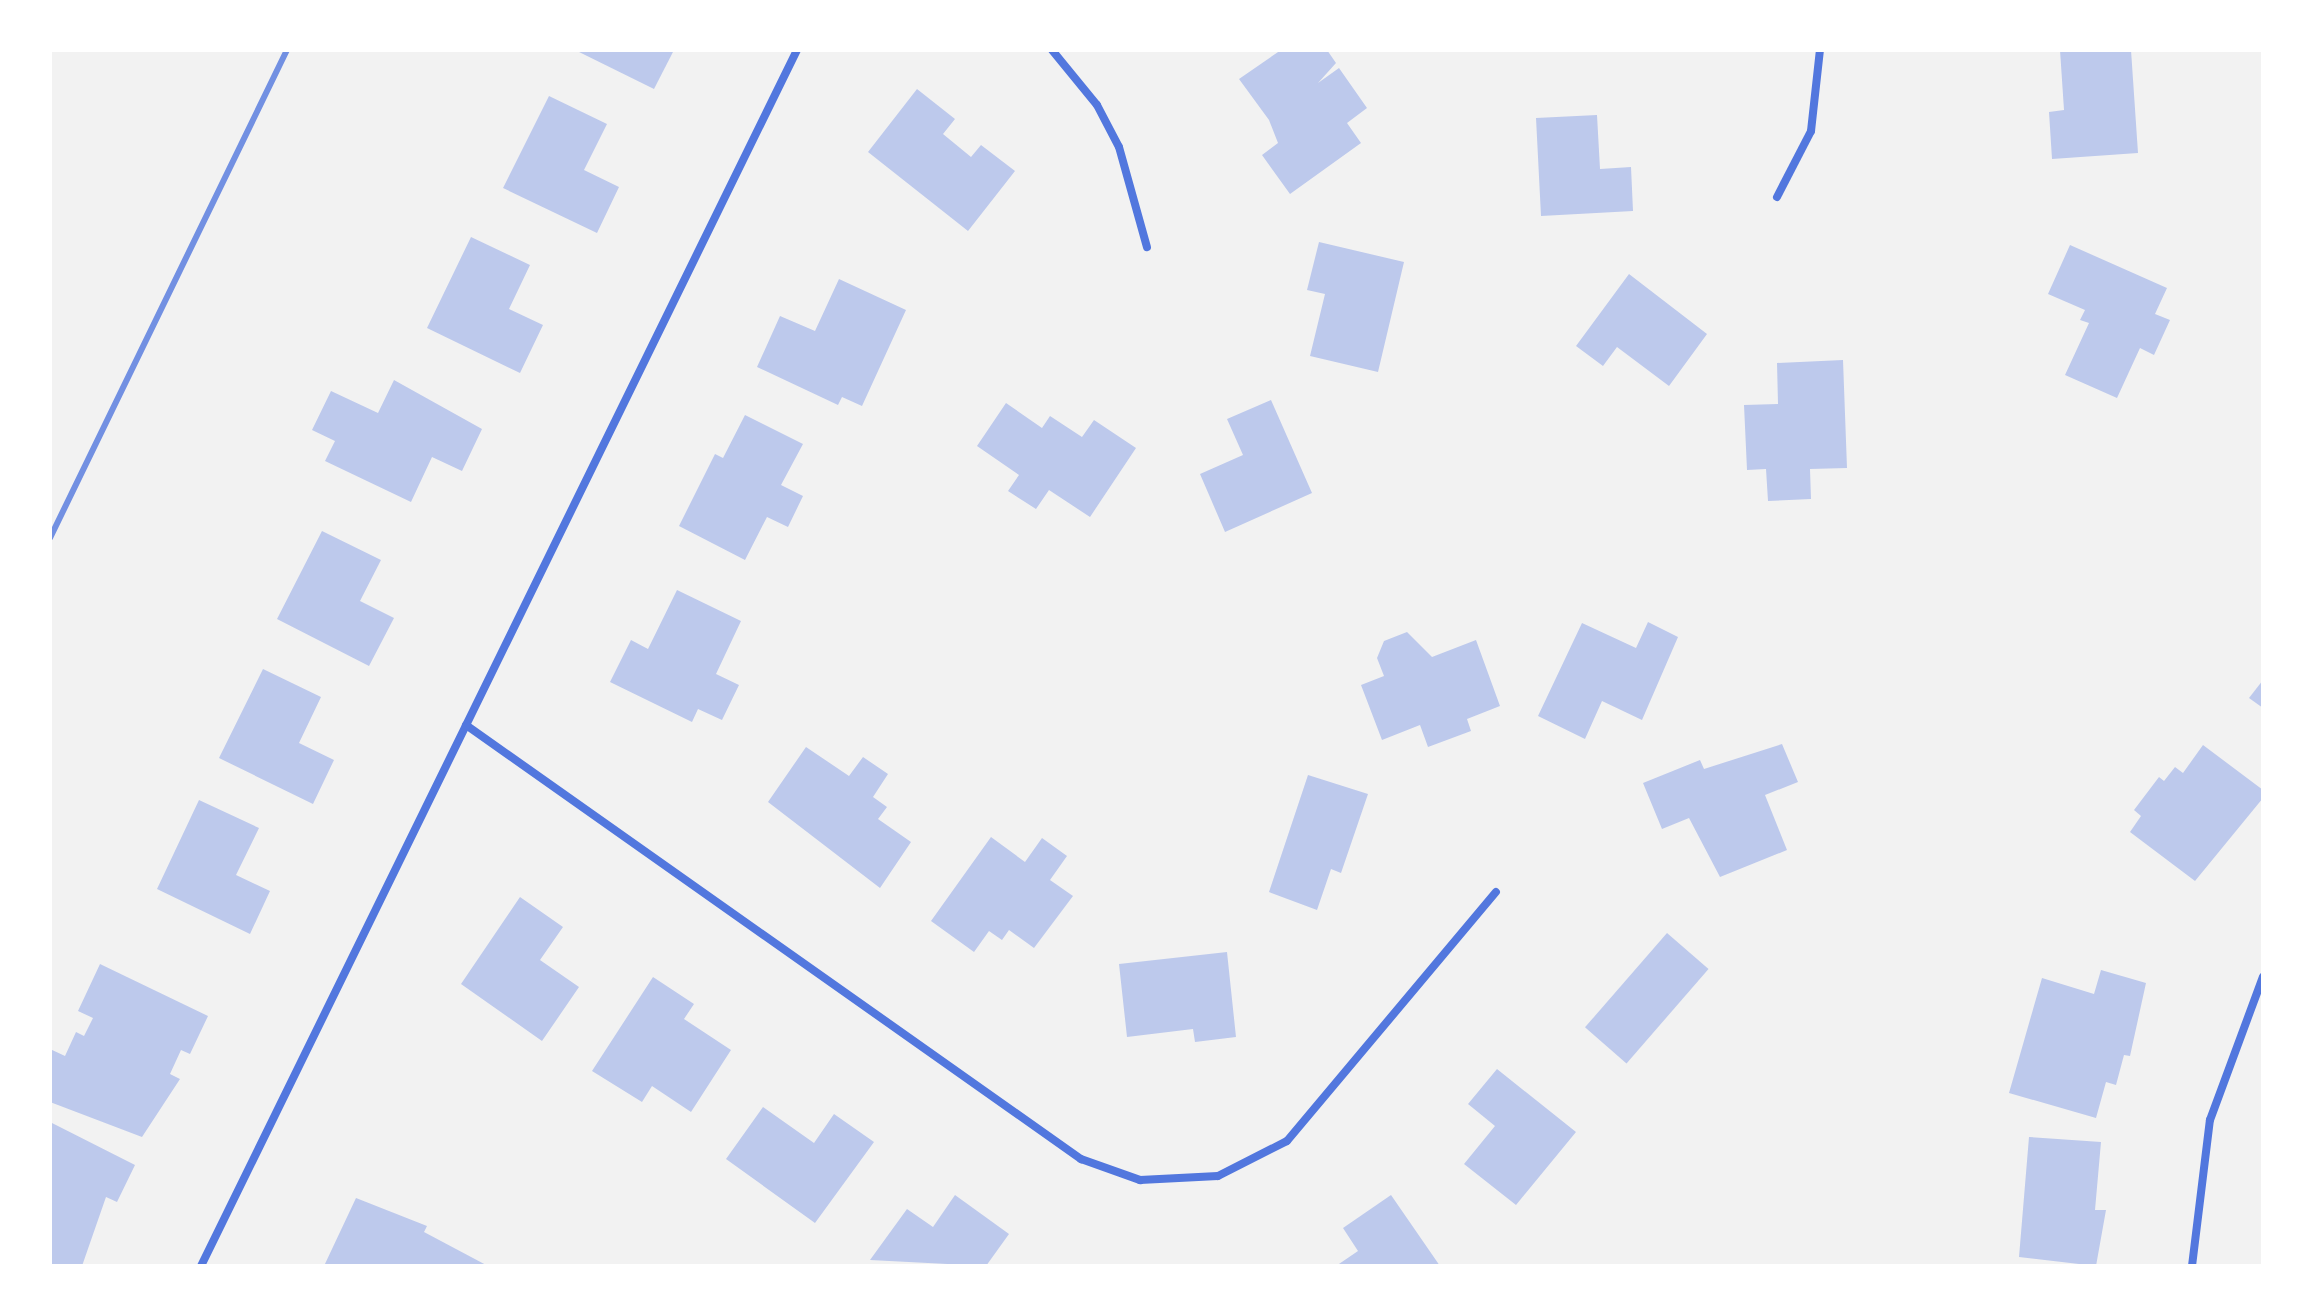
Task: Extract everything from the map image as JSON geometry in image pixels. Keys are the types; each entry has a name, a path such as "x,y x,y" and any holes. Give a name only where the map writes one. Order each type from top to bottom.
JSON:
{"street":[{"path":"201,1266 797,50"},
{"path":"1052,50 1097,105 1119,147 1147,247"},
{"path":"1777,197 1811,131 1820,50"},
{"path":"466,725 1081,1159 1140,1180 1218,1176 1287,1141 1496,892"},
{"path":"2192,1266 2210,1120 2263,977"}],"building":[{"path":"575,50 674,50 654,89"},
{"path":"1281,50 1327,50 1336,63 1318,83 1339,68 1367,108 1347,123 1361,143 1290,194 1262,155 1278,143 1269,120 1239,79"},
{"path":"2060,50 2131,50 2138,153 2052,159 2049,112 2064,110"},
{"path":"917,89 955,119 943,134 971,157 981,145 1015,171 968,231 868,152"},
{"path":"549,96 607,124 584,170 619,187 597,233 503,188"},
{"path":"1597,115 1600,169 1631,167 1633,211 1541,216 1536,118"},
{"path":"471,237 530,265 509,309 543,325 520,373 427,328"},
{"path":"1319,242 1404,262 1378,372 1310,356 1325,294 1307,290"},
{"path":"2070,245 2167,288 2155,314 2170,320 2154,355 2140,348 2117,398 2065,375 2089,323 2080,320 2085,310 2048,294"},
{"path":"1629,274 1707,334 1669,386 1617,347 1603,366 1576,346"},
{"path":"839,279 906,310 862,406 842,397 838,405 757,367 780,316 815,331"},
{"path":"1843,360 1847,468 1810,469 1811,499 1768,501 1766,469 1747,470 1744,405 1778,404 1777,363"},
{"path":"394,380 482,429 462,471 432,457 411,502 325,461 335,441 312,430 331,391 378,413"},
{"path":"1271,400 1312,493 1225,532 1200,474 1243,455 1227,419"},
{"path":"1006,403 1042,428 1050,416 1082,437 1094,420 1136,448 1090,517 1049,490 1036,509 1008,491 1019,475 977,446"},
{"path":"745,415 803,444 781,485 803,496 788,527 767,517 745,560 679,526 715,454 723,458"},
{"path":"322,531 381,560 360,601 394,618 369,666 277,619"},
{"path":"677,590 741,621 716,674 739,685 722,720 698,709 692,722 610,682 631,640 648,649"},
{"path":"1648,622 1678,637 1642,720 1602,701 1585,739 1538,716 1582,623 1636,648"},
{"path":"1407,632 1432,657 1476,640 1500,706 1467,719 1471,731 1428,747 1420,725 1382,740 1361,685 1384,676 1377,658 1384,641"},
{"path":"263,669 321,697 299,743 334,760 313,804 219,758"},
{"path":"2263,680 2263,708 2249,698"},
{"path":"1782,744 1798,782 1765,795 1787,850 1720,877 1689,818 1662,829 1643,783 1700,760 1704,769"},
{"path":"2203,745 2263,790 2263,798 2195,881 2130,832 2141,816 2134,810 2159,777 2164,781 2175,767 2183,773"},
{"path":"806,747 849,776 863,757 888,774 873,797 887,807 878,819 911,842 880,888 768,802"},
{"path":"1308,775 1368,794 1341,873 1331,869 1317,910 1269,892"},
{"path":"199,800 259,828 236,875 270,891 250,934 157,889"},
{"path":"991,837 1025,862 1042,838 1067,856 1050,880 1073,896 1034,948 1009,930 1002,940 989,931 974,952 931,921"},
{"path":"520,897 563,927 540,960 579,987 542,1041 461,984"},
{"path":"1667,933 1709,969 1627,1063 1585,1027"},
{"path":"1227,952 1236,1037 1195,1042 1193,1029 1127,1037 1119,964"},
{"path":"100,964 208,1016 190,1054 181,1050 170,1074 180,1079 142,1137 50,1102 50,1049 65,1056 76,1032 84,1036 93,1018 78,1011"},
{"path":"2101,970 2146,983 2130,1056 2124,1055 2116,1085 2106,1082 2096,1118 2009,1093 2042,978 2094,994"},
{"path":"653,977 694,1004 684,1019 731,1050 691,1112 652,1086 642,1102 592,1071"},
{"path":"1497,1069 1576,1132 1516,1205 1464,1164 1495,1126 1468,1104"},
{"path":"763,1107 814,1143 834,1114 874,1142 815,1223 726,1159"},
{"path":"50,1122 135,1165 117,1202 106,1197 82,1266 50,1266"},
{"path":"2029,1137 2101,1142 2095,1210 2106,1210 2096,1266 2019,1257"},
{"path":"955,1195 1009,1234 986,1266 870,1260 907,1209 933,1227"},
{"path":"1391,1195 1440,1266 1336,1266 1358,1251 1343,1228"},
{"path":"356,1198 427,1226 424,1232 488,1266 324,1266"}],"railway":[{"path":"50,538 287,50"}]}
